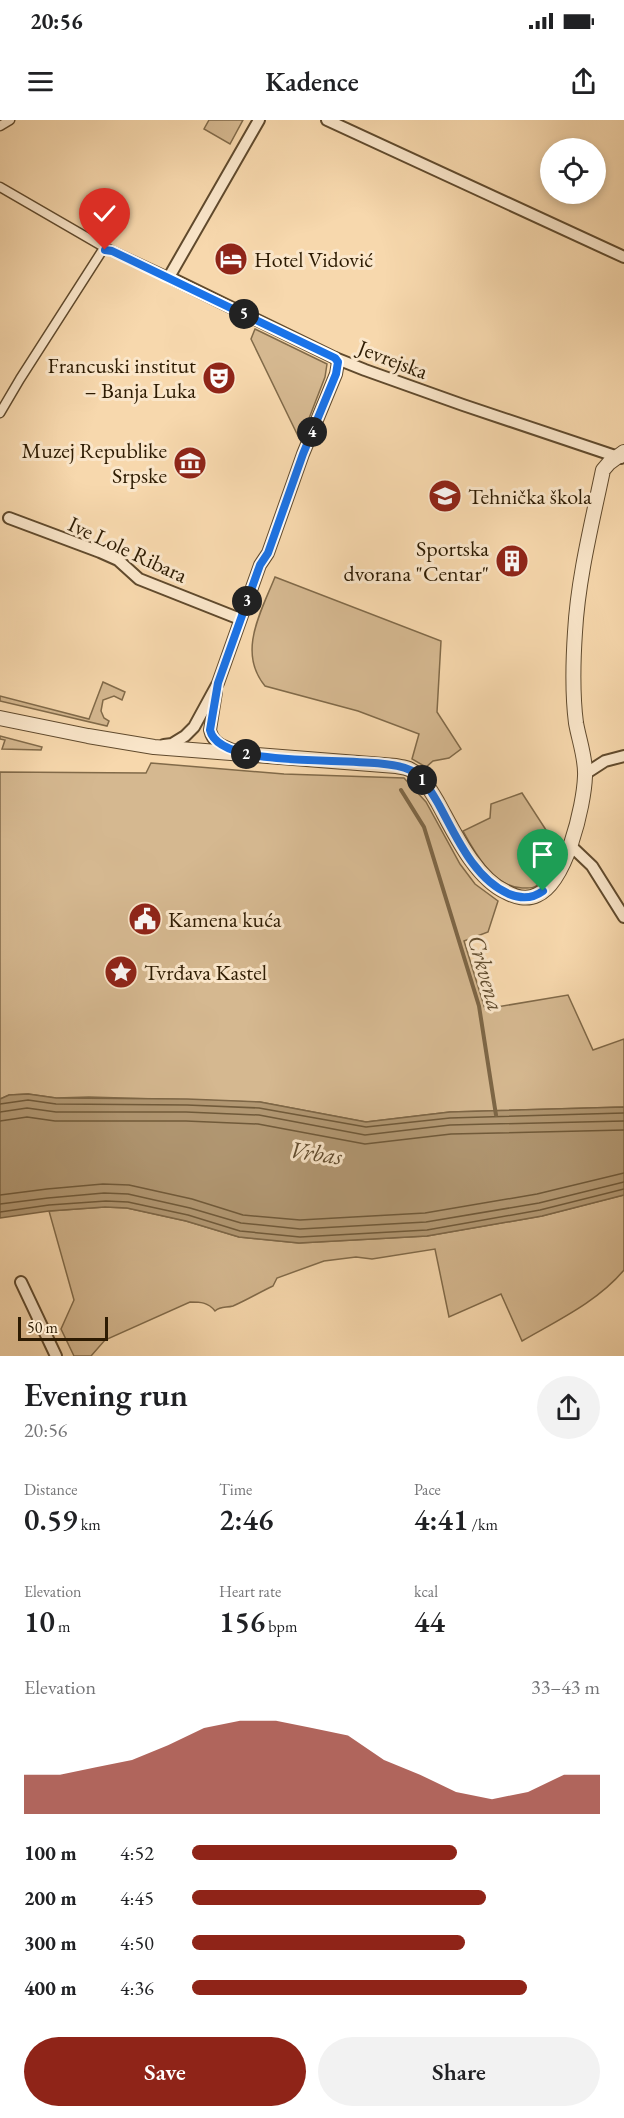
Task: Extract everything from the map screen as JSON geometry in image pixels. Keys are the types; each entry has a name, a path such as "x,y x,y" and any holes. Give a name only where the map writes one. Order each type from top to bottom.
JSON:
{"street":[{"path":"0,126 10,120"},
{"path":"169,278 259,120"},
{"path":"327,120 624,257"},
{"name":"Jevrejska","path":"0,187 108,249 335,358 463,405 622,456"},
{"path":"0,413 102,251 108,249"},
{"path":"252,755 219,744 211,736 218,683 260,565 268,553 303,454 336,374 338,362 335,358"},
{"path":"0,718 154,747 396,766 409,769 426,784 474,864 500,890 522,898 536,896 555,876 571,846 580,817 585,774 573,693 576,612 603,470 609,463 622,456"},
{"name":"Ive Lole Ribara","path":"4,516 100,552 118,560 148,584 240,619"},
{"path":"154,747 172,744 190,732 218,683"},
{"path":"585,774 606,761 624,756"},
{"path":"571,846 592,866 624,917"},
{"path":"21,1282 56,1356"}],"shaded area":[{"path":"209,120 243,120 230,144 204,129"},
{"path":"255,329 327,364 325,377 301,439 251,339"},
{"path":"275,577 441,641 437,712 461,749 449,758 433,761 426,767 412,759 419,734 358,711 265,686 257,673 252,646 258,618"},
{"path":"103,682 125,692 122,700 114,696 103,700 101,711 104,718 109,721 107,726 0,701 0,696 89,719"},
{"path":"0,736 42,747 41,750 2,749 5,740 0,739"},
{"path":"151,763 284,774 404,778 426,802 460,864 475,884 498,901 488,932 464,941 485,1009 568,995 593,1050 624,1039 624,1107 450,1112 366,1122 260,1102 56,1098 28,1094 9,1095 0,1099 0,772 146,773"},
{"path":"522,793 559,850 542,879 533,888 512,886 494,875 473,849 463,831 490,818 491,804"},
{"path":"624,1195 624,1270 602,1292 563,1318 522,1341 501,1294 449,1317 435,1249 372,1259 356,1257 324,1261 277,1278 273,1286 233,1306 215,1311 207,1304 190,1302 105,1340 91,1356 74,1356 61,1329 74,1300 49,1211 105,1207 127,1208 186,1221 239,1237 299,1243 427,1236 542,1216"}],"water":[{"name":"Vrbas","path":"28,1094 56,1098 260,1102 366,1122 450,1112 624,1107 624,1195 542,1216 427,1236 299,1243 239,1237 186,1221 127,1208 105,1207 49,1211 0,1218 0,1099 9,1095"}],"waterway":[{"name":"Crkvena","path":"401,790 424,827 479,1006 496,1115"}],"place":[{"name":"Hotel Vidović","path":"231,259"},
{"name":"Francuski institut – Banja Luka","path":"219,378"},
{"name":"Muzej Republike Srpske","path":"190,463"},
{"name":"Tehnička škola","path":"445,496"},
{"name":"Sportska dvorana \"Centar\"","path":"512,561"},
{"name":"Kamena kuća","path":"145,919"},
{"name":"Tvrđava Kastel","path":"121,972"}],"route":[{"path":"105,250 108,249 169,278 335,358 338,362 336,374 303,454 268,553 260,565 218,683 211,736 225,747 252,755 396,766 409,769 426,784 464,849 491,882 500,890 522,898 536,896 543,891"}]}
